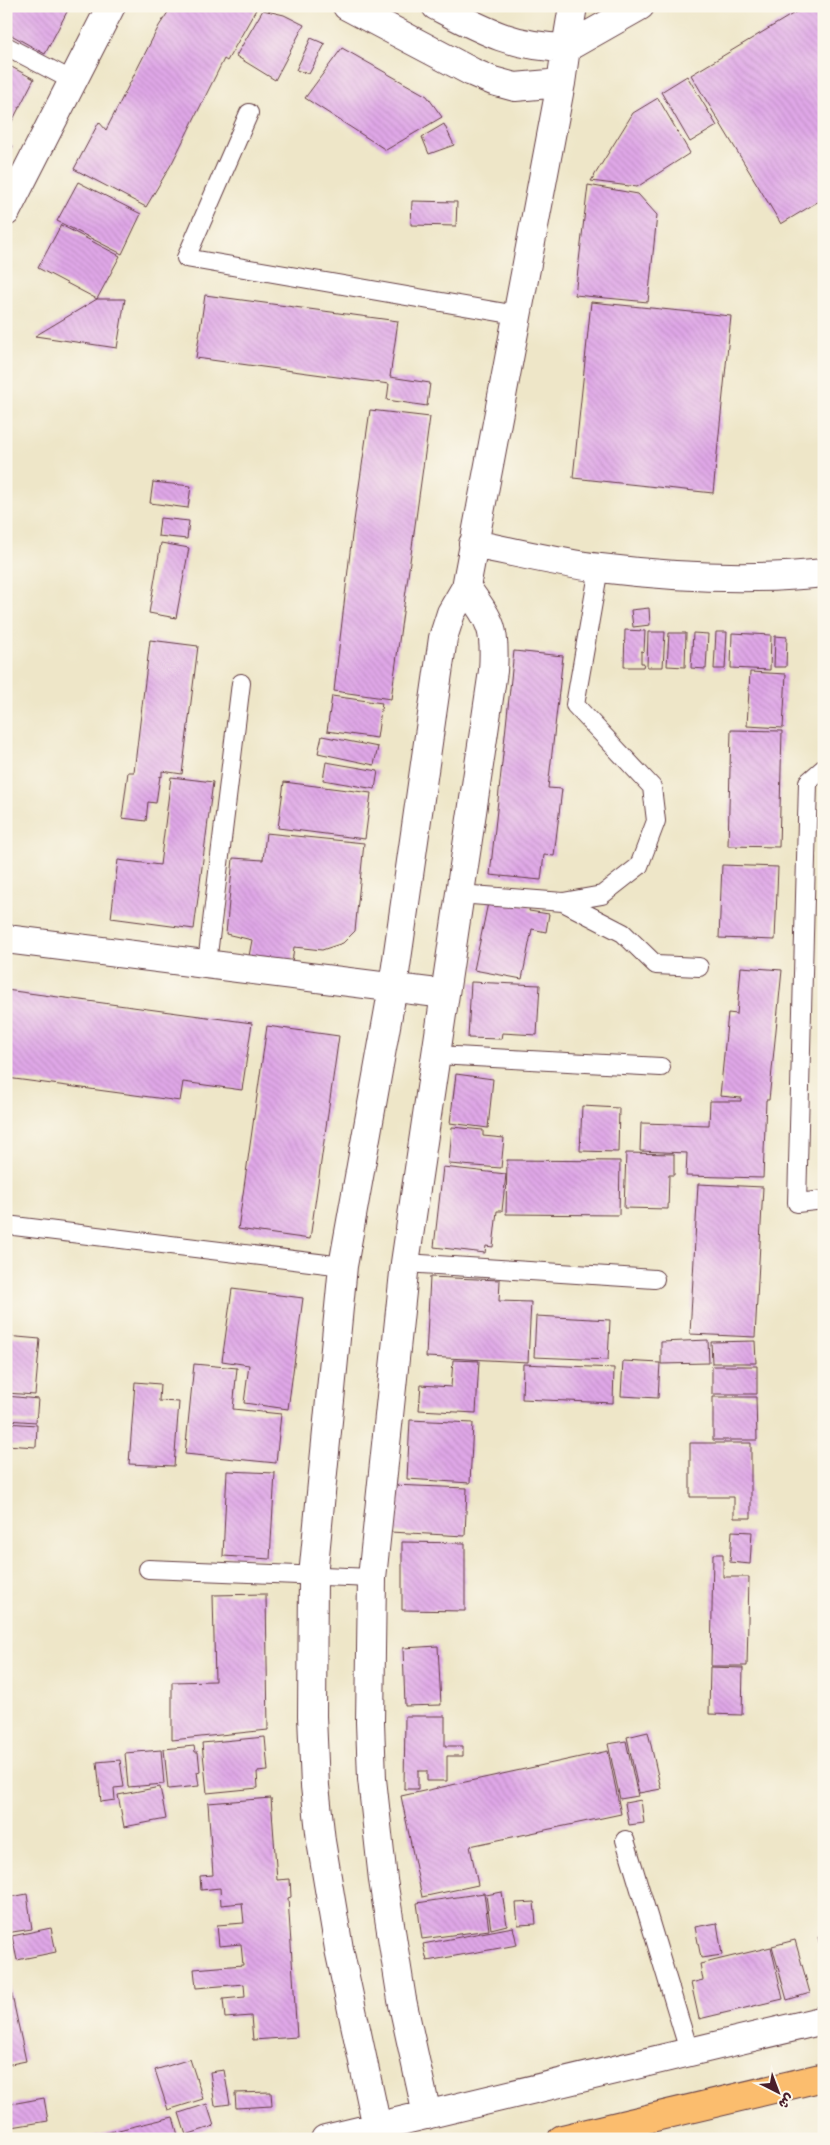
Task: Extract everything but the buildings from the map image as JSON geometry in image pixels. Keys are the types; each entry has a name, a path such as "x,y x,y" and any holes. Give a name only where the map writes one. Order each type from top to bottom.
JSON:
{"highway":[{"path":"562,2139 824,2077"}],"street":[{"path":"6,212 111,6"},
{"path":"347,6 472,72 493,81 516,87 561,83"},
{"path":"436,6 481,30 513,42 537,47 566,48 640,6"},
{"path":"377,2127 341,1959 317,1804 312,1716 313,1576 343,1266 393,987 443,638 451,614 466,586 561,83 573,6"},
{"path":"474,544 599,568 716,577 799,576 824,573"},
{"path":"427,2115 402,2000 383,1880 372,1778 370,1722 372,1578 405,1263 493,671 495,641 491,626 466,586"},
{"path":"6,939 446,994"},
{"path":"325,2139 824,2020"}],"lane":[{"path":"6,46 73,81"},
{"path":"249,113 186,258 516,315"},
{"path":"459,894 563,902 602,895 638,866 656,821 652,787 575,705 599,568"},
{"path":"207,963 241,683"},
{"path":"824,768 808,782 797,1203 824,1200"},
{"path":"563,902 623,932 656,965 699,967"},
{"path":"437,1055 661,1067"},
{"path":"6,1225 343,1266"},
{"path":"405,1263 655,1279"},
{"path":"148,1569 372,1578"},
{"path":"625,1840 689,2051"}]}
